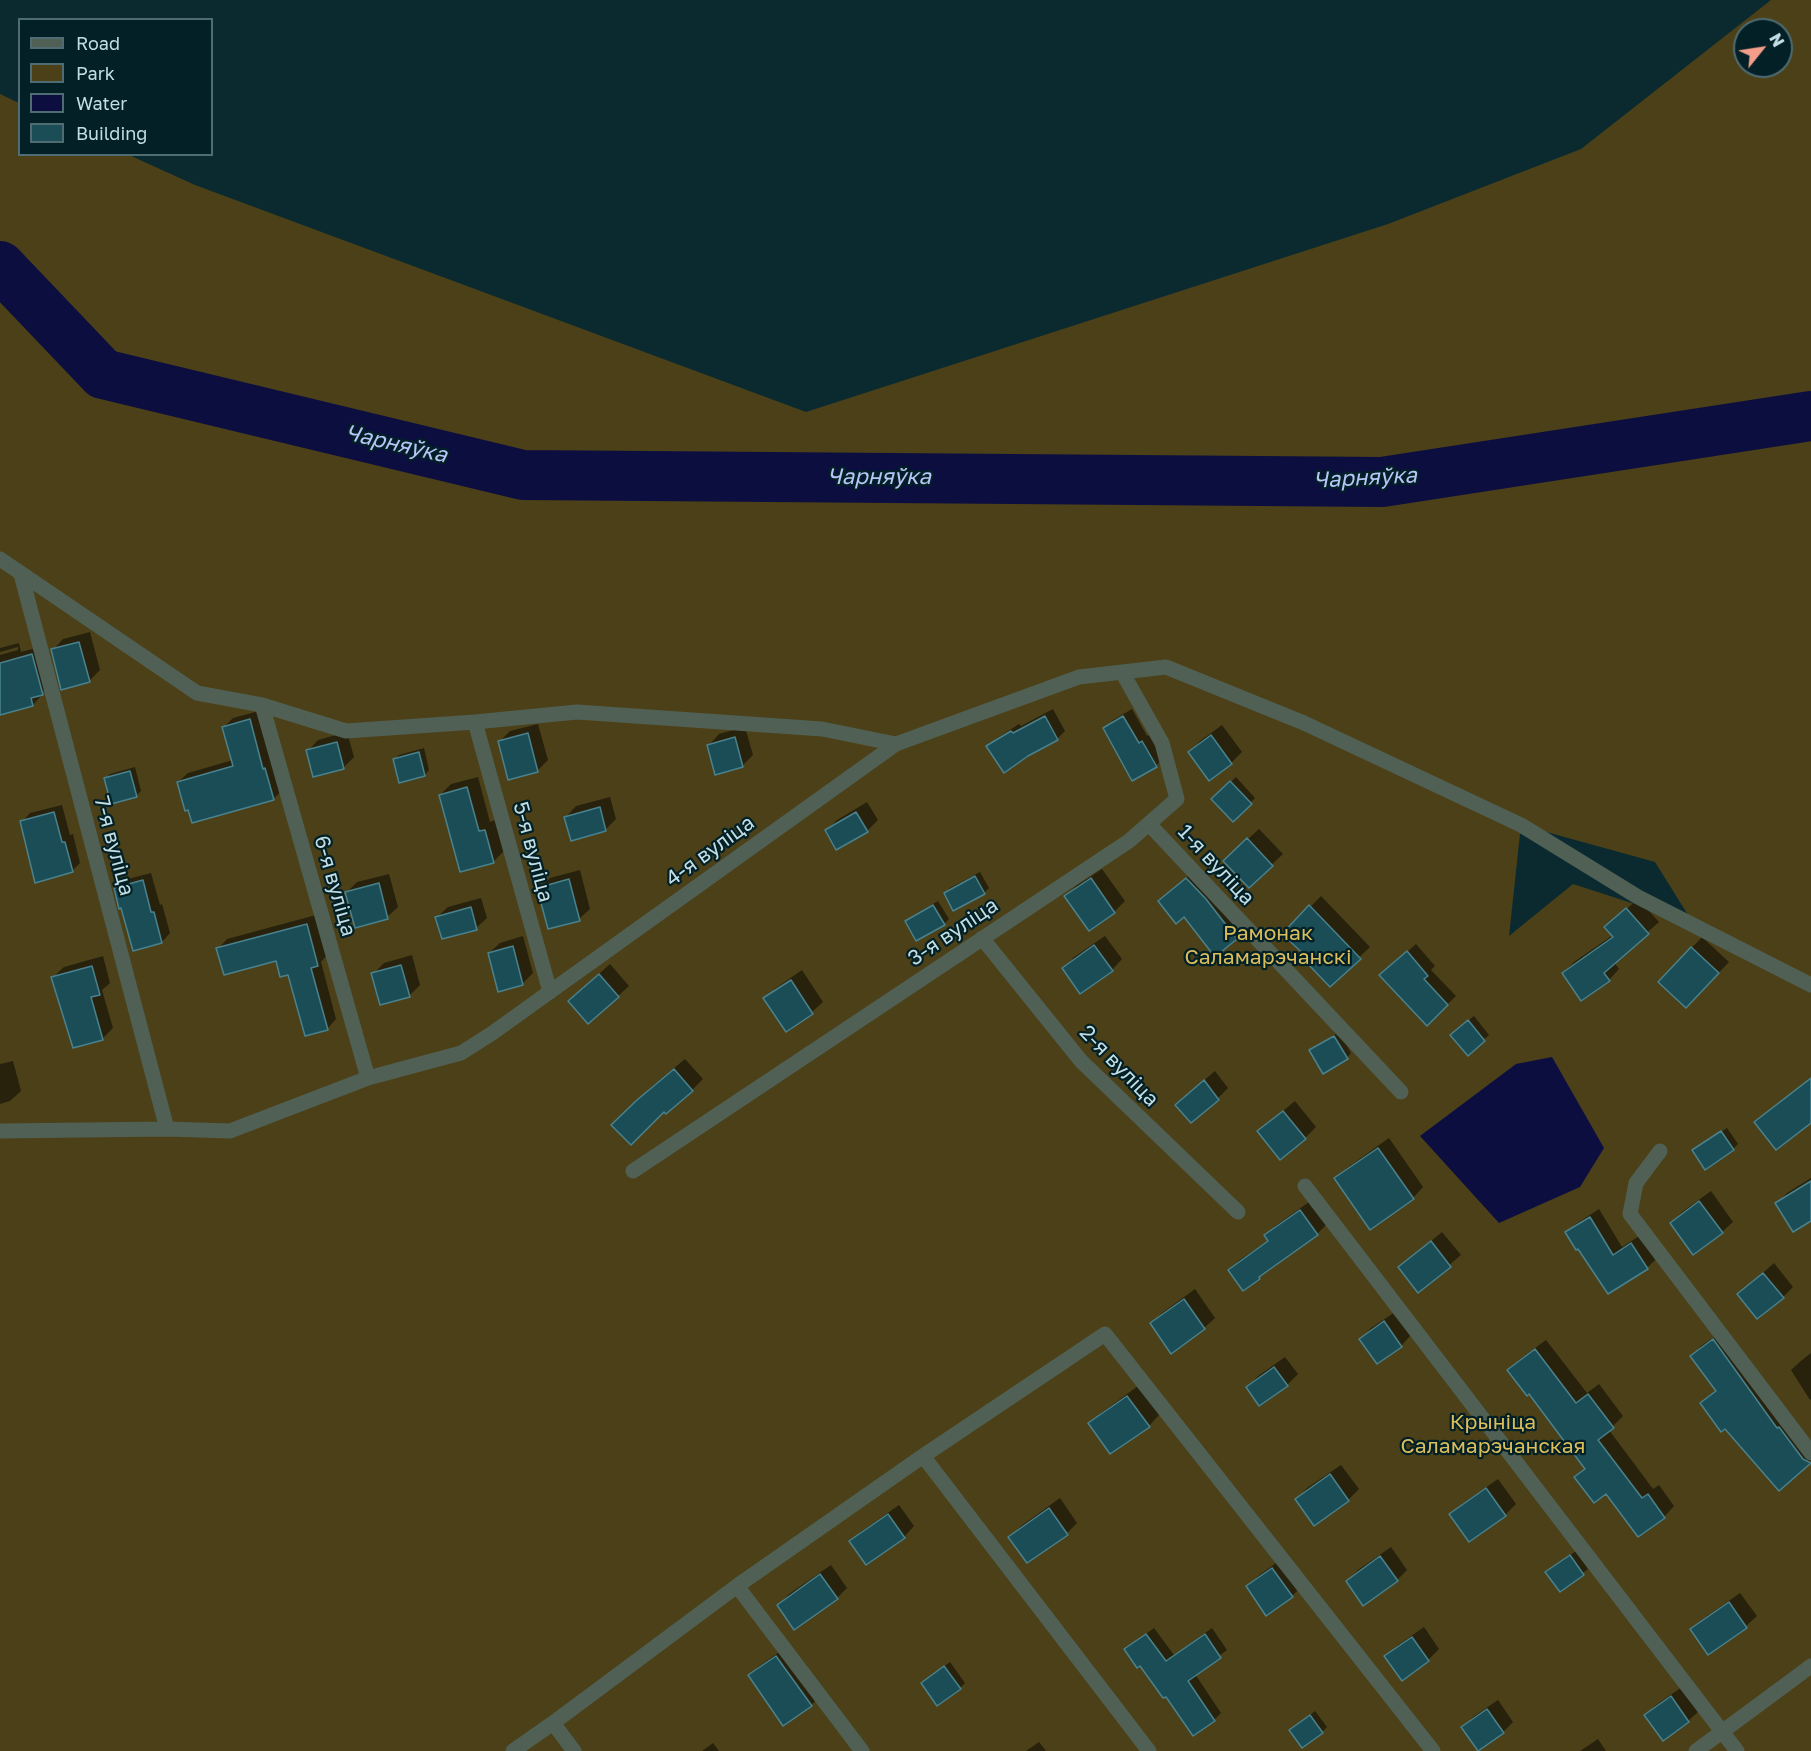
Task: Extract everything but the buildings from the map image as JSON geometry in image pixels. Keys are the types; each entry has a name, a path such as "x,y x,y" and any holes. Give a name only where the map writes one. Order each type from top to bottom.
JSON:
{"street":[{"path":"0,559 197,693 262,705 346,731 577,712 822,729 896,744"},
{"name":"7-я вуліца","path":"21,574 166,1129"},
{"name":"4-я вуліца","path":"0,1131 166,1129 230,1131 368,1078 461,1053 492,1034 896,744 1079,677 1166,667 1304,723 1521,825 1638,897 1811,985"},
{"name":"3-я вуліца","path":"633,1171 1129,841 1176,799 1162,743 1122,672"},
{"name":"6-я вуліца","path":"262,705 368,1078"},
{"name":"5-я вуліца","path":"475,722 550,992"},
{"name":"1-я вуліца","path":"1149,824 1401,1092"},
{"name":"2-я вуліца","path":"982,938 1081,1061 1238,1212"},
{"path":"1660,1151 1636,1183 1630,1214 1811,1453"},
{"path":"1305,1186 1737,1751"},
{"path":"513,1751 737,1586 923,1456 1105,1334 1433,1751"},
{"path":"923,1456 1149,1751"},
{"path":"737,1586 862,1751"},
{"path":"1696,1751 1811,1666"},
{"path":"554,1723 574,1751"}],"green space":[{"path":"1771,0 1811,0 1811,1751 0,1751 0,94 18,103 18,156 131,156 195,185 806,412 1388,224 1581,149 1733,30 1733,78 1793,78 1793,18 1748,18","holes":["1521,825 1655,862 1693,923 1573,884 1509,936"]}],"water":[{"path":"1552,1057 1604,1148 1580,1187 1499,1223 1420,1136 1516,1064"}],"waterway":[{"name":"Чарняўка","path":"0,266 103,374 523,475 1382,482 1811,416"}],"park label":[{"name":"Рамонак Саламарэчанскі","path":"1268,945"},
{"name":"Крыніца Саламарэчанская","path":"1493,1434"}]}
